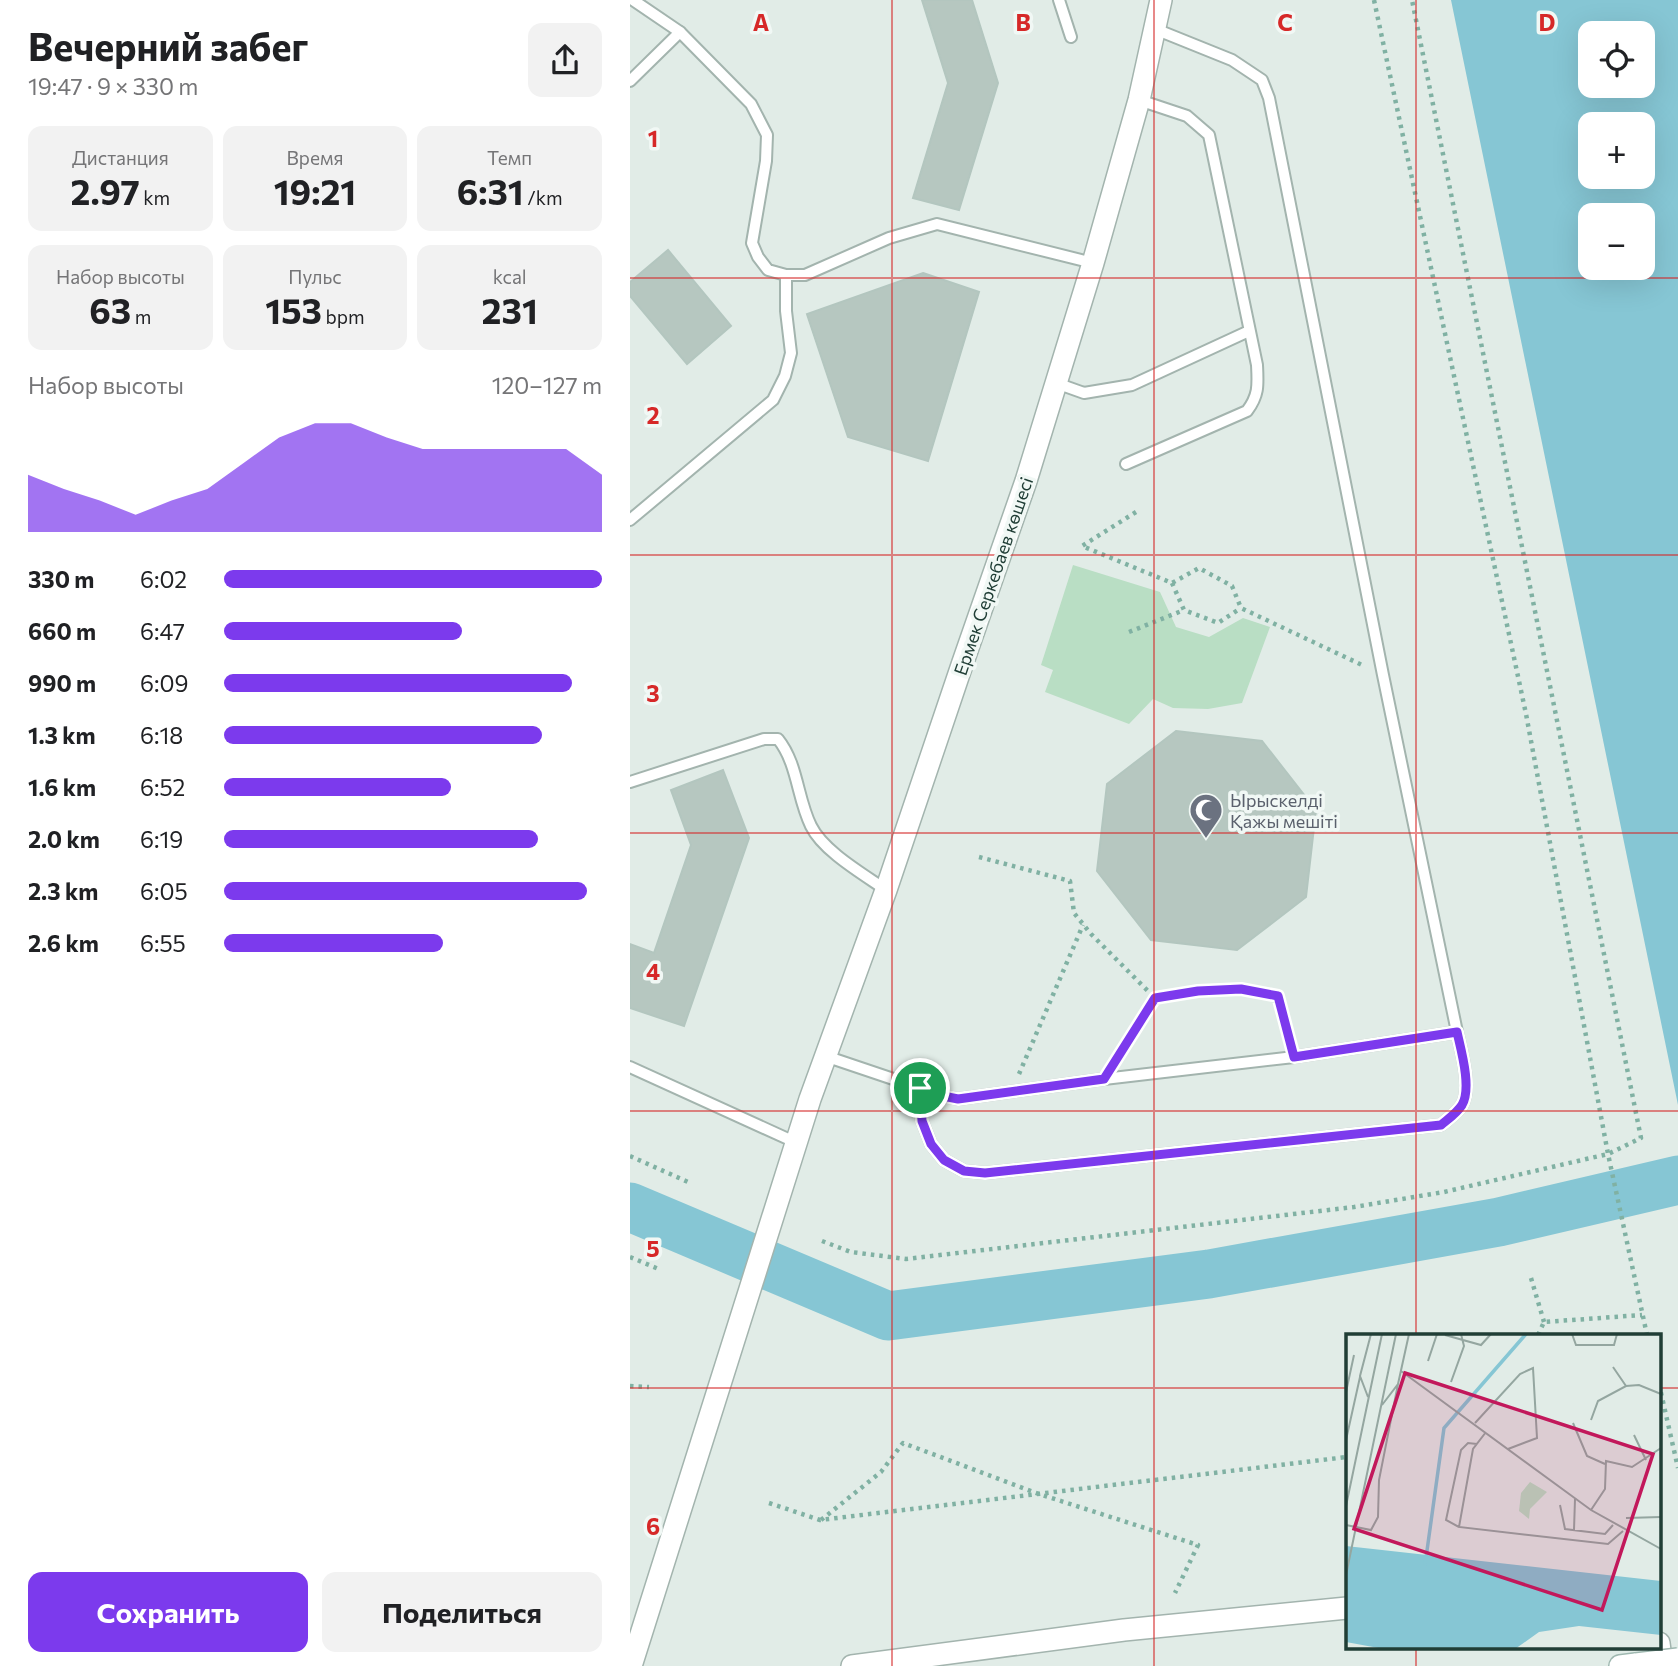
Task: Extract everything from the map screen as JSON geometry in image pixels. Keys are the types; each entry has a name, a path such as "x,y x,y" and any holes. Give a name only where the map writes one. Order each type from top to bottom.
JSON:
{"street":[{"name":"Ермек Серкебаев көшесі","path":"631,1666 825,1056 886,890 1026,481 1093,264 1139,100 1160,0"},
{"path":"852,1666 1124,1630 1346,1608"},
{"path":"1660,1648 1662,1666"},
{"path":"1628,1665 1678,1659"}],"lane":[{"path":"633,0 680,32 751,104 767,135 766,161 752,243 768,270 786,275 805,275 889,238 937,224 1093,264"},
{"path":"1059,0 1071,37"},
{"path":"920,1088 922,1121 931,1144 944,1160 964,1171 985,1173 1441,1125 1464,1103 1466,1072 1383,675 1269,98 1262,80 1232,60 1155,29"},
{"path":"630,81 680,32"},
{"path":"1126,464 1247,411 1255,400 1258,386 1209,135 1187,117 1139,100"},
{"path":"630,520 773,400 785,376 791,353 786,310 786,275"},
{"path":"1056,383 1084,393 1132,385 1249,331"},
{"path":"630,782 764,738 778,738 787,751 811,827 825,846 886,890"},
{"path":"825,1056 938,1095 958,1099 1294,1057 1457,1032"},
{"path":"630,1067 797,1143"}],"path":[{"path":"1374,0 1525,714 1608,1154 1647,1334"},
{"path":"822,1241 851,1252 906,1259 1354,1207 1444,1192 1608,1154 1641,1138 1412,0"},
{"path":"1136,512 1082,546 1172,583 1184,610"},
{"path":"1172,583 1199,568 1232,586 1241,608 1383,675"},
{"path":"1129,632 1184,610 1218,623 1241,608"},
{"path":"979,857 1070,881 1074,913 1155,998"},
{"path":"1012,1091 1083,925"},
{"path":"1104,1079 1155,998 1198,991 1241,989 1278,996 1294,1057"},
{"path":"630,1156 688,1182"},
{"path":"630,1257 661,1270"},
{"path":"1531,1278 1544,1322 1538,1334"},
{"path":"1544,1322 1642,1315"},
{"path":"630,1387 649,1387"},
{"path":"1660,1388 1678,1468"},
{"path":"820,1520 881,1472 903,1443 1039,1494 1198,1545 1175,1593"},
{"path":"769,1503 820,1520 1346,1457"}],"green space":[{"path":"1073,565 1160,592 1176,627 1209,637 1243,618 1270,627 1242,703 1208,709 1173,708 1153,699 1129,724 1045,692 1053,670 1041,665"}],"water":[{"path":"1451,0 1678,0 1678,1105"}],"building":[{"path":"922,0 972,0 998,83 959,210 913,198 948,83"},
{"path":"668,250 731,326 687,364 630,296 630,282"},
{"path":"923,273 979,292 928,461 848,437 807,314"},
{"name":"Ырыскелді Қажы мешіті","path":"1176,731 1262,741 1316,810 1306,897 1237,950 1151,940 1097,871 1107,784"},
{"path":"723,770 749,838 684,1026 630,1008 630,944 654,953 691,845 671,790"}],"waterway":[{"path":"630,1207 888,1316 1209,1274 1499,1222 1678,1180"}],"place":[{"name":"Ырыскелді Қажы мешіті","path":"1206,840"}],"route":[{"path":"1241,989 1278,996 1294,1057 1457,1032 1466,1072 1464,1103 1441,1125 985,1173 964,1171 944,1160 931,1144 922,1121 920,1088 958,1099 1104,1079 1155,998 1198,991 1241,989"}]}
